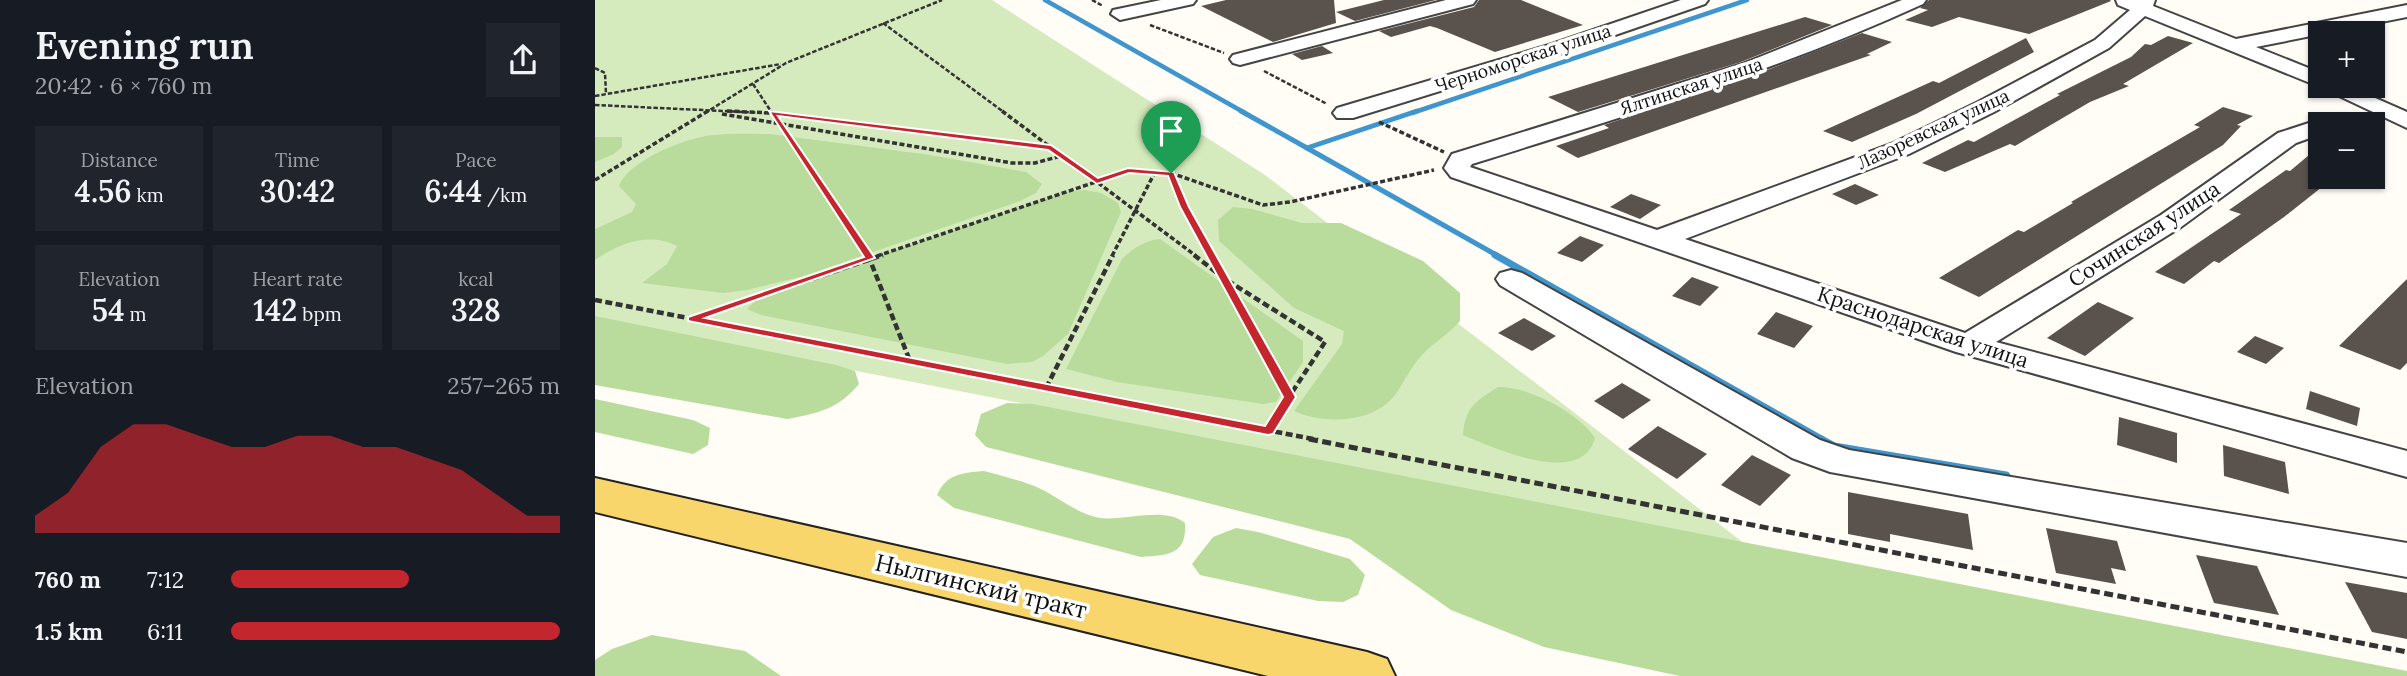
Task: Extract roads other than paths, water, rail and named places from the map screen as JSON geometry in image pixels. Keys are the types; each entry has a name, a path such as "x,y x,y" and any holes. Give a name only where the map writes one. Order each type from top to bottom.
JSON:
{"main road":[{"name":"Нылгинский тракт","path":"595,495 1367,676"}],"street":[{"path":"1120,14 1187,0"},
{"path":"1240,58 1467,0"},
{"name":"Черноморская улица","path":"1349,112 1556,49 1699,0"},
{"name":"Ялтинская улица","path":"1461,159 1735,73 1879,18 1917,0"},
{"path":"2137,3 2308,75"},
{"name":"Лазоревская улица","path":"1659,239 1900,149 1986,107 2102,44 2137,3"},
{"path":"2237,45 2407,11"},
{"path":"2364,98 2396,109 2407,121"},
{"name":"Сочинская улица","path":"1968,345 2171,221 2287,138 2308,131"},
{"name":"Краснодарская улица","path":"1461,159 1457,164 1460,172 1968,345 2407,464"},
{"path":"1511,279 1806,450 1844,463 2407,560"}],"waterway":[{"path":"1045,0 1245,113"},
{"path":"1412,113 1747,0"},
{"path":"1241,111 1307,148"},
{"path":"1307,148 1417,111"},
{"path":"1307,148 1498,256"},
{"path":"1495,255 1823,440"},
{"path":"1819,439 1834,447 2006,476"}]}
